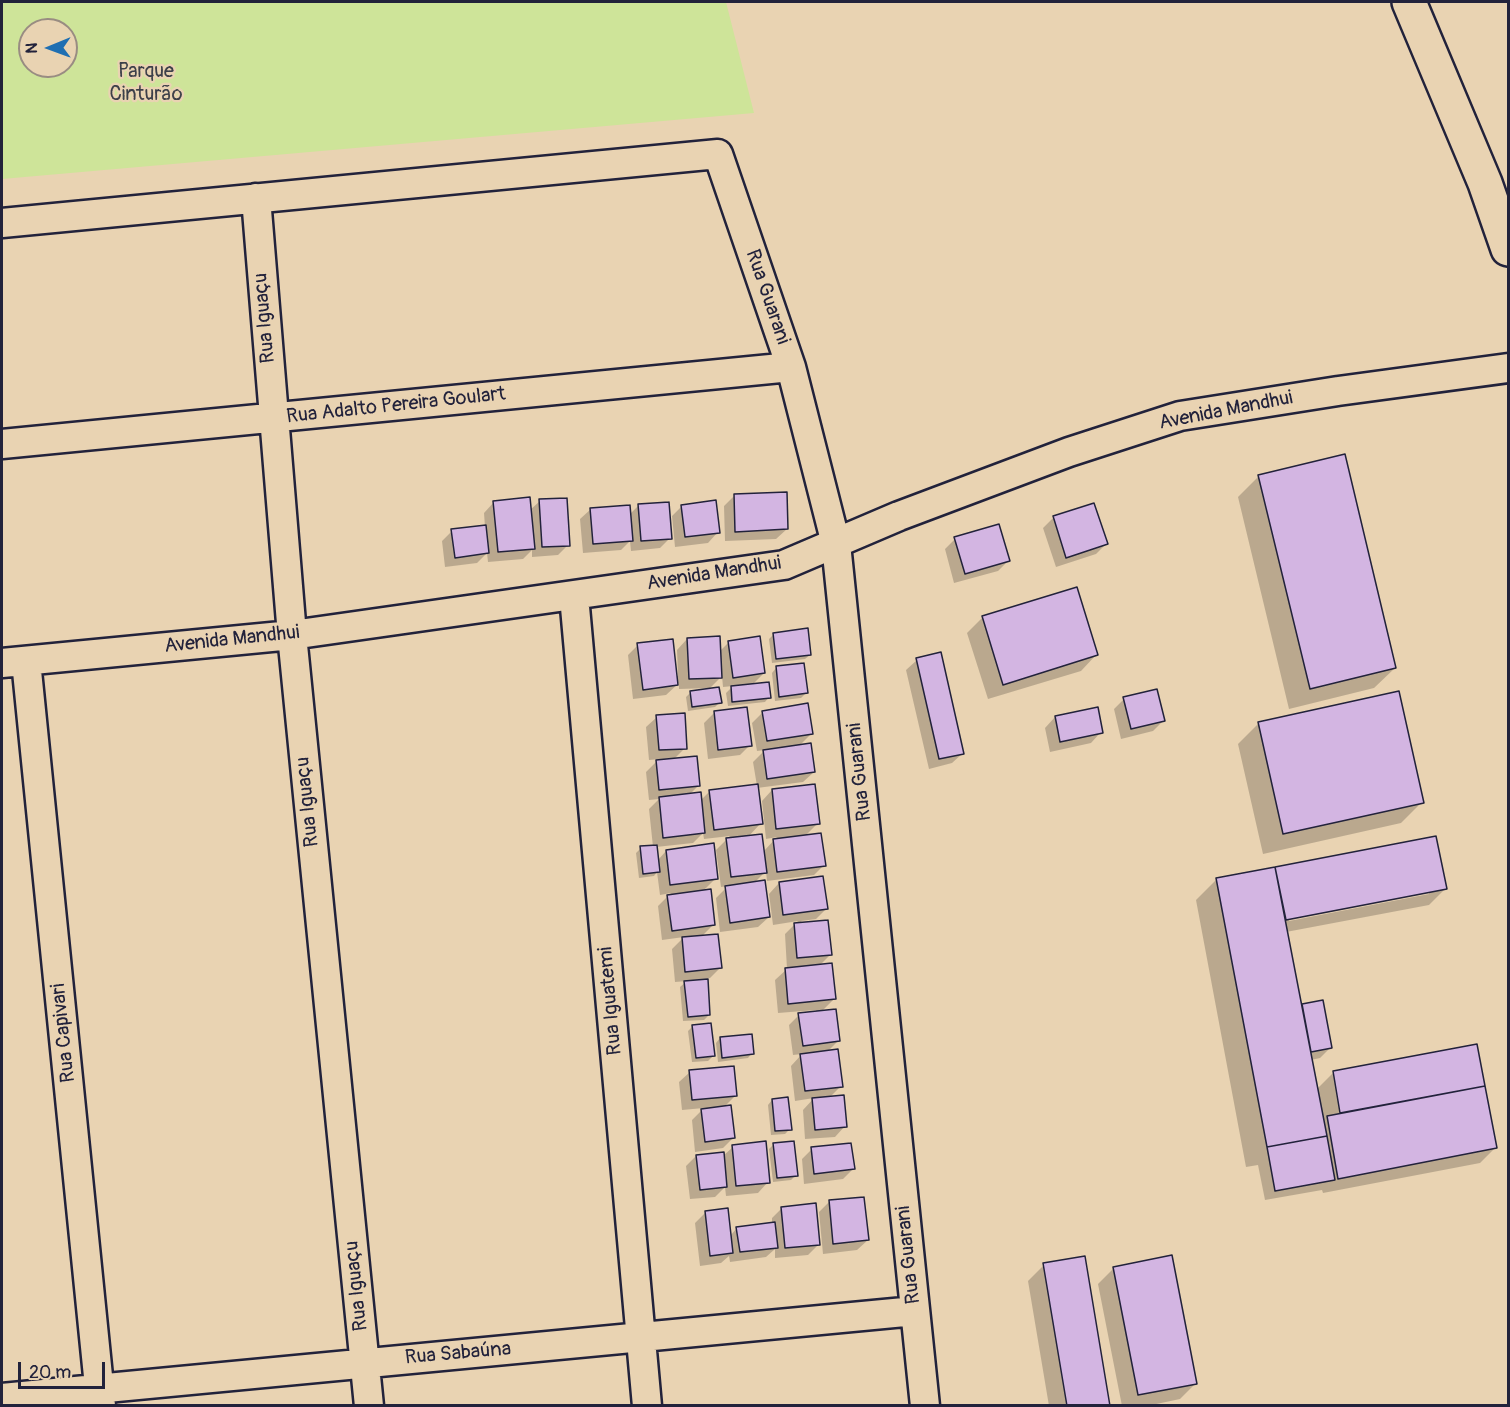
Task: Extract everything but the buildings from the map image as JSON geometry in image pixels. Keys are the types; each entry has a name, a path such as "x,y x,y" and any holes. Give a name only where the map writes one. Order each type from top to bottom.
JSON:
{"highway":[{"path":"1409,2 1485,183 1509,249"}],"street":[{"name":"Rua Guarani","path":"256,198 718,154 791,367 836,544 925,1406"},
{"path":"2,223 256,198"},
{"name":"Rua Iguaçu","path":"256,198 292,635 369,1406"},
{"name":"Rua Adalto Pereira Goulart","path":"2,444 791,367"},
{"name":"Avenida Mandhui","path":"14,662 292,635 784,565 899,516 1069,452 1180,416 1338,391 1509,368"},
{"name":"Rua Iguatemi","path":"574,596 648,1406"},
{"name":"Rua Capivari","path":"14,662 100,1397"},
{"name":"Rua Sabaúna","path":"2,1398 100,1397 364,1363 915,1311"}],"green space":[{"name":"Parque Cinturão","path":"2,2 726,2 754,113 2,179"}]}
